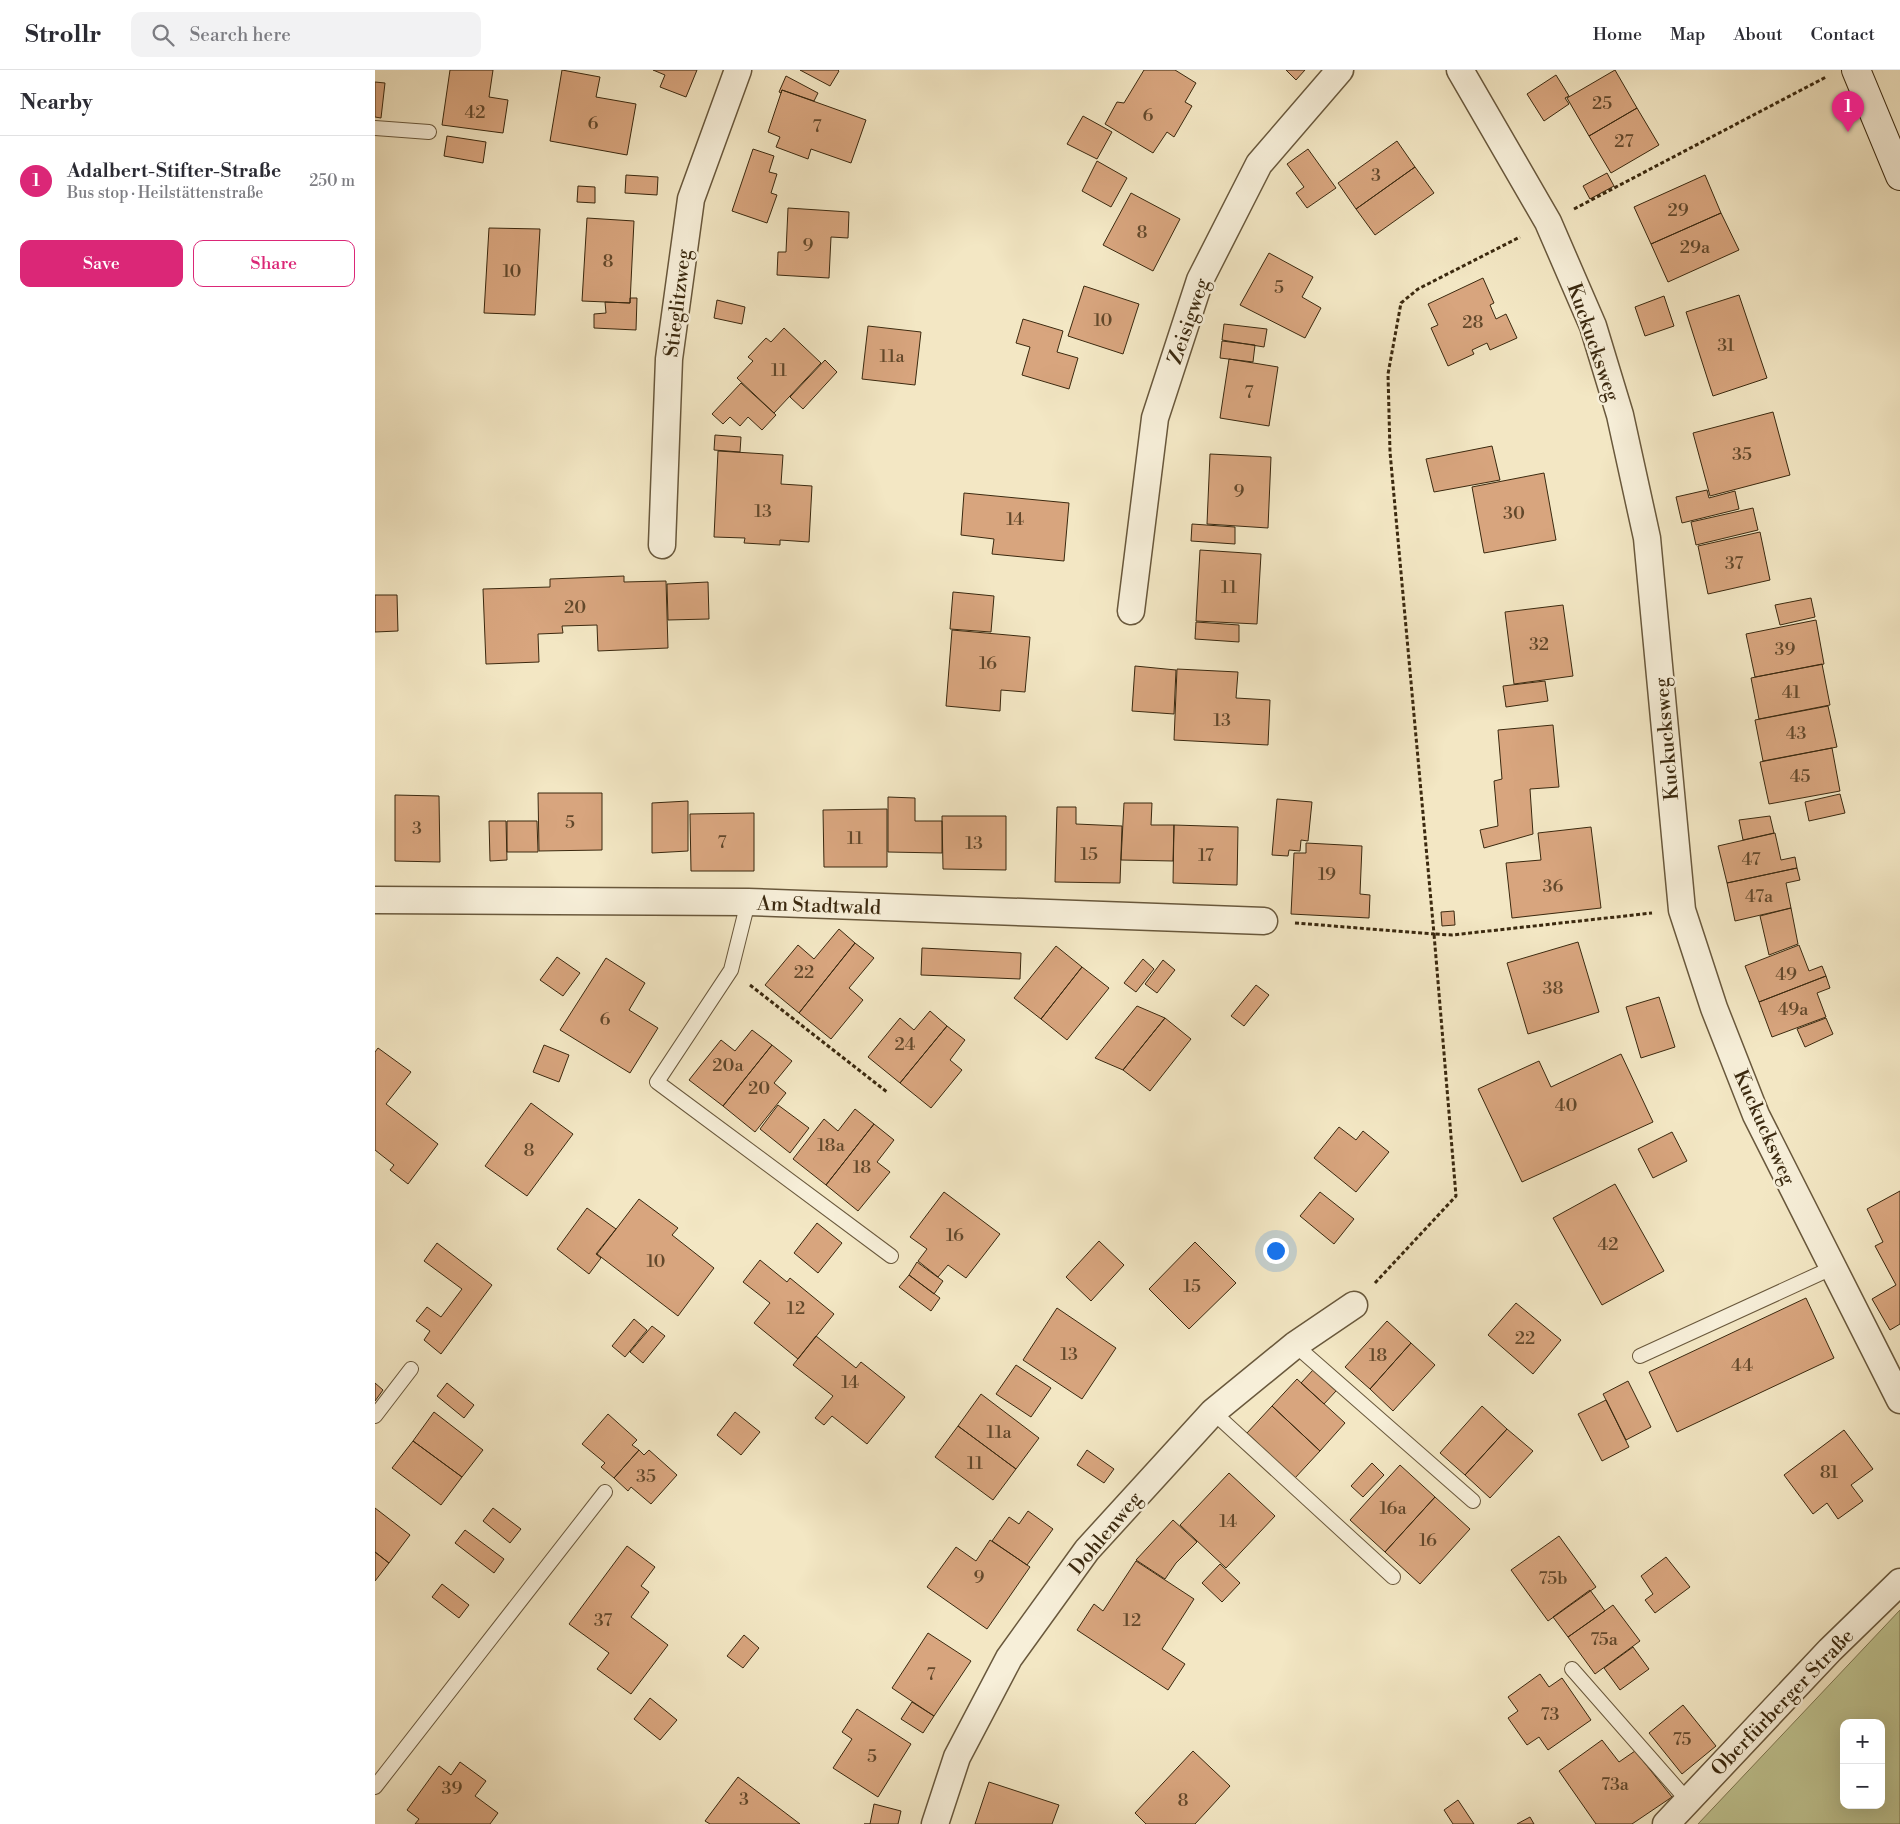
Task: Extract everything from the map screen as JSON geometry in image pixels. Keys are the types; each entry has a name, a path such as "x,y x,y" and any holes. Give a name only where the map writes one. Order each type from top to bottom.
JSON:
{"street":[{"name":"Stieglitzweg","path":"662,545 669,360 691,199 738,70"},
{"name":"Zeisigweg","path":"1131,611 1155,418 1199,280 1259,164 1341,70"},
{"name":"Kuckucksweg","path":"1460,70 1548,222 1593,326 1620,416 1647,538 1682,910 1714,1008 1756,1115 1900,1400"},
{"path":"1843,72 1900,176"},
{"name":"Am Stadtwald","path":"375,900 748,902 1264,921"},
{"name":"Dohlenweg","path":"935,1824 957,1757 1009,1658 1087,1550 1213,1412 1295,1345 1354,1305"},
{"name":"Oberfürberger Straße","path":"1666,1824 1830,1650 1900,1582"}],"lane":[{"path":"375,128 429,132"},
{"path":"748,902 731,970 657,1082 891,1256"},
{"path":"1640,1356 1832,1268"},
{"path":"1295,1345 1473,1502"},
{"path":"375,1416 411,1369"},
{"path":"1213,1412 1393,1577"},
{"path":"375,1787 605,1492"},
{"path":"1572,1669 1688,1801"}],"path":[{"path":"1354,1305 1456,1196 1390,452 1388,374 1401,303 1419,289 1843,72"},
{"path":"1264,921 1452,936 1682,910"},
{"path":"731,970 887,1092"}],"green space":[{"path":"1900,1610 1900,1824 1698,1824"}],"building":[{"path":"450,70 493,70 489,97 508,100 503,133 442,125"},
{"path":"562,70 600,77 596,97 636,104 627,155 550,141"},
{"path":"653,70 697,70 686,97 660,87 665,75"},
{"path":"800,70 838,70 839,71 830,86"},
{"path":"1144,70 1175,70 1196,83 1185,102 1192,106 1174,137 1167,132 1153,153 1105,124 1117,102 1124,103"},
{"path":"1286,70 1305,70 1296,80"},
{"path":"1615,70 1637,108 1589,136 1567,98"},
{"path":"1556,75 1569,96 1565,98 1569,104 1544,121 1527,94"},
{"path":"786,76 818,93 814,101 782,90 781,93 779,92"},
{"path":"375,82 385,83 381,118 375,117"},
{"path":"782,90 866,120 851,163 811,149 808,159 776,147 780,137 768,132"},
{"path":"1637,108 1659,145 1611,173 1589,136"},
{"path":"1083,116 1112,132 1097,159 1067,144"},
{"path":"447,136 486,142 483,163 444,156"},
{"path":"1397,141 1415,167 1356,209 1338,183"},
{"path":"753,149 774,156 769,172 777,174 771,193 777,195 767,223 732,211"},
{"path":"1308,149 1336,188 1307,208 1296,193 1304,187 1287,164"},
{"path":"1097,161 1127,178 1111,207 1082,191"},
{"path":"1415,167 1434,193 1375,235 1356,209"},
{"path":"1607,173 1614,186 1590,199 1583,186"},
{"path":"626,175 658,177 657,195 625,193"},
{"path":"1705,175 1721,213 1651,244 1634,207"},
{"path":"578,186 595,187 595,203 577,202"},
{"path":"1131,193 1180,219 1153,271 1103,245"},
{"path":"788,208 849,212 848,238 831,237 829,278 777,275 778,252 786,252"},
{"path":"1721,213 1739,250 1668,282 1651,244"},
{"path":"587,218 634,221 630,303 582,301"},
{"path":"489,228 540,229 535,315 484,313"},
{"path":"1269,253 1313,277 1302,297 1321,308 1305,338 1240,305"},
{"path":"1483,278 1494,303 1490,305 1496,319 1506,314 1517,338 1490,350 1487,343 1472,350 1474,354 1448,366 1431,328 1438,325 1428,304"},
{"path":"1084,286 1139,304 1123,354 1068,336"},
{"path":"1739,295 1767,378 1713,396 1686,312"},
{"path":"1664,296 1674,326 1645,336 1635,307"},
{"path":"630,298 637,298 636,330 594,328 594,314 606,313 605,302 630,303"},
{"path":"717,300 745,307 742,324 714,318"},
{"path":"1023,319 1063,331 1057,352 1078,358 1069,389 1022,375 1030,347 1016,343"},
{"path":"1224,324 1267,329 1264,347 1222,340"},
{"path":"868,326 921,332 915,385 862,379"},
{"path":"784,328 821,363 774,413 737,378 753,361 748,357 766,338 771,342"},
{"path":"1222,341 1255,345 1253,362 1220,358"},
{"path":"1229,359 1278,367 1269,426 1220,418"},
{"path":"825,360 837,372 803,409 790,397"},
{"path":"741,383 776,415 762,430 748,417 740,426 730,417 723,424 712,414"},
{"path":"1773,412 1790,475 1710,496 1693,433"},
{"path":"715,435 741,437 740,452 714,450"},
{"path":"1492,446 1500,480 1434,492 1426,459"},
{"path":"718,451 783,455 781,484 812,486 809,542 780,540 780,545 744,543 745,538 714,537"},
{"path":"1210,454 1271,457 1268,528 1207,524"},
{"path":"1544,473 1556,540 1484,553 1472,487"},
{"path":"1707,490 1709,498 1735,491 1739,509 1682,523 1676,497"},
{"path":"964,493 1069,503 1064,561 992,554 994,539 961,535"},
{"path":"1753,508 1758,530 1696,545 1691,522"},
{"path":"1192,524 1235,527 1235,544 1191,541"},
{"path":"1760,532 1770,580 1708,594 1698,546"},
{"path":"1200,550 1261,554 1257,624 1196,621"},
{"path":"624,576 624,582 666,581 668,648 598,651 597,625 562,626 563,633 538,634 539,662 486,664 483,589 550,587 550,579"},
{"path":"708,582 709,619 668,620 667,584"},
{"path":"953,592 994,596 991,632 950,629"},
{"path":"375,595 397,595 398,631 375,632"},
{"path":"1811,598 1815,617 1780,625 1775,605"},
{"path":"1563,605 1573,676 1514,684 1505,612"},
{"path":"1816,620 1824,664 1755,677 1746,634"},
{"path":"1196,622 1239,625 1239,642 1195,639"},
{"path":"952,630 1030,637 1025,692 1001,690 1000,711 946,706"},
{"path":"1822,664 1830,705 1759,719 1751,678"},
{"path":"1135,666 1176,670 1174,714 1132,711"},
{"path":"1177,669 1238,672 1236,698 1270,700 1268,745 1174,740"},
{"path":"1545,681 1548,701 1506,707 1503,686"},
{"path":"1828,706 1837,747 1763,761 1755,720"},
{"path":"1553,725 1559,787 1530,789 1533,834 1484,848 1480,830 1498,826 1494,781 1502,779 1498,730"},
{"path":"1832,748 1840,791 1769,804 1760,762"},
{"path":"538,793 602,793 602,850 539,851"},
{"path":"1840,794 1845,813 1809,821 1805,802"},
{"path":"395,795 439,796 440,862 395,861"},
{"path":"888,797 915,798 915,821 942,821 942,853 888,852"},
{"path":"1277,799 1312,802 1308,841 1301,840 1300,851 1289,850 1288,856 1272,855"},
{"path":"688,801 688,851 652,853 652,803"},
{"path":"1124,803 1152,803 1151,825 1174,825 1173,861 1121,860"},
{"path":"1057,807 1076,807 1076,824 1122,826 1120,883 1055,882"},
{"path":"887,809 887,867 824,867 823,810"},
{"path":"754,813 754,871 691,871 690,814"},
{"path":"942,816 1006,816 1006,870 943,869"},
{"path":"1770,816 1774,833 1743,840 1739,820"},
{"path":"489,821 506,821 507,860 490,861"},
{"path":"507,821 537,821 538,852 507,852"},
{"path":"1174,825 1238,827 1237,885 1173,883"},
{"path":"1591,827 1601,908 1512,918 1506,863 1541,860 1538,833"},
{"path":"1775,833 1781,860 1795,857 1797,868 1727,883 1718,846"},
{"path":"1306,843 1362,846 1360,894 1370,895 1369,918 1291,914 1294,853 1306,853"},
{"path":"1797,868 1800,880 1786,883 1791,908 1735,921 1727,883"},
{"path":"1791,908 1798,944 1769,955 1760,916"},
{"path":"1454,911 1455,925 1442,926 1441,912"},
{"path":"839,929 855,943 799,1013 765,985 798,945 814,959"},
{"path":"1578,942 1599,1012 1528,1034 1507,963"},
{"path":"855,943 874,958 849,988 863,1000 831,1039 799,1013"},
{"path":"1799,945 1809,971 1822,966 1826,976 1759,1002 1745,966"},
{"path":"1056,946 1082,967 1041,1019 1014,998"},
{"path":"922,948 1021,953 1020,979 921,975"},
{"path":"557,957 580,973 563,996 540,980"},
{"path":"606,958 645,983 629,1010 658,1028 630,1073 560,1030"},
{"path":"1143,959 1154,969 1136,992 1124,983"},
{"path":"1163,960 1175,970 1157,993 1145,984"},
{"path":"1082,967 1109,988 1067,1040 1041,1019"},
{"path":"1826,976 1830,988 1817,993 1826,1017 1772,1037 1759,1002"},
{"path":"1256,985 1269,995 1244,1026 1231,1016"},
{"path":"1659,997 1675,1047 1641,1058 1626,1007"},
{"path":"1137,1006 1165,1018 1123,1070 1095,1058"},
{"path":"930,1011 947,1026 900,1083 868,1057 900,1018 914,1030"},
{"path":"1165,1018 1191,1039 1150,1091 1123,1070"},
{"path":"1826,1018 1833,1034 1805,1047 1797,1029"},
{"path":"947,1026 965,1040 950,1060 962,1070 931,1108 900,1083"},
{"path":"752,1030 772,1045 723,1106 689,1080 721,1040 735,1051"},
{"path":"544,1045 569,1055 559,1082 533,1072"},
{"path":"772,1045 792,1061 774,1083 786,1093 755,1132 723,1106"},
{"path":"378,1048 411,1072 386,1104 438,1144 408,1184 390,1170 394,1165 375,1150 375,1052"},
{"path":"1621,1054 1653,1122 1522,1182 1478,1089 1539,1061 1551,1087"},
{"path":"531,1103 573,1134 527,1196 485,1166"},
{"path":"778,1105 809,1128 790,1153 760,1129"},
{"path":"855,1109 874,1124 826,1185 793,1159 824,1119 838,1131"},
{"path":"874,1124 894,1140 877,1162 890,1172 858,1211 826,1185"},
{"path":"1339,1127 1356,1140 1363,1131 1389,1152 1356,1192 1314,1158"},
{"path":"1672,1132 1687,1161 1653,1178 1638,1149"},
{"path":"1615,1184 1664,1271 1602,1305 1553,1218"},
{"path":"1900,1191 1900,1324 1890,1330 1872,1299 1896,1285 1875,1246 1883,1242 1867,1209"},
{"path":"944,1192 1000,1234 966,1278 948,1265 938,1277 918,1261 927,1249 910,1237"},
{"path":"1320,1192 1354,1219 1334,1244 1300,1216"},
{"path":"639,1199 678,1228 672,1235 714,1268 678,1316 597,1254"},
{"path":"587,1208 616,1229 596,1254 601,1258 589,1274 557,1249"},
{"path":"817,1223 842,1243 818,1273 794,1253"},
{"path":"1099,1241 1124,1265 1091,1301 1066,1277"},
{"path":"1195,1242 1236,1283 1189,1329 1149,1289"},
{"path":"437,1243 492,1285 441,1354 424,1340 430,1331 416,1321 427,1307 441,1317 462,1289 424,1261"},
{"path":"760,1260 787,1282 790,1278 834,1314 798,1359 754,1323 770,1303 743,1282"},
{"path":"917,1262 943,1281 934,1294 909,1275"},
{"path":"909,1275 940,1298 931,1311 899,1287"},
{"path":"1806,1298 1834,1358 1677,1432 1649,1372"},
{"path":"1516,1303 1561,1340 1533,1374 1488,1335"},
{"path":"1057,1308 1116,1348 1082,1399 1023,1360"},
{"path":"634,1319 647,1330 625,1357 612,1346"},
{"path":"1387,1321 1411,1343 1370,1389 1345,1367"},
{"path":"652,1326 665,1336 643,1363 630,1352"},
{"path":"816,1336 856,1368 861,1362 905,1397 867,1444 832,1416 824,1425 815,1418 833,1396 793,1365"},
{"path":"1411,1343 1435,1365 1393,1411 1370,1389"},
{"path":"1016,1365 1051,1388 1031,1417 996,1394"},
{"path":"1313,1370 1336,1391 1324,1404 1301,1383"},
{"path":"1297,1379 1345,1423 1320,1451 1272,1406"},
{"path":"1628,1381 1651,1427 1626,1440 1603,1394"},
{"path":"375,1383 383,1390 375,1401"},
{"path":"447,1383 474,1405 464,1418 437,1396"},
{"path":"981,1394 1039,1438 1016,1469 958,1426"},
{"path":"1606,1400 1629,1447 1602,1461 1578,1414"},
{"path":"1272,1406 1320,1451 1295,1478 1247,1433"},
{"path":"1482,1406 1507,1429 1465,1475 1440,1453"},
{"path":"434,1412 483,1450 462,1477 413,1441"},
{"path":"735,1412 760,1432 741,1455 717,1435"},
{"path":"608,1414 637,1440 632,1445 639,1450 614,1478 601,1467 605,1463 582,1444"},
{"path":"958,1426 1016,1469 993,1500 935,1457"},
{"path":"1507,1429 1533,1451 1490,1498 1465,1475"},
{"path":"1844,1430 1873,1469 1851,1485 1863,1501 1838,1519 1827,1503 1813,1514 1784,1475"},
{"path":"413,1441 462,1477 441,1505 392,1468"},
{"path":"639,1450 644,1455 649,1450 677,1475 651,1504 631,1487 628,1491 614,1478"},
{"path":"1087,1450 1114,1469 1104,1483 1077,1465"},
{"path":"1372,1463 1384,1475 1363,1497 1351,1486"},
{"path":"1400,1465 1435,1497 1385,1552 1350,1520"},
{"path":"1229,1473 1275,1516 1226,1568 1180,1525"},
{"path":"1435,1497 1470,1529 1420,1584 1385,1552"},
{"path":"375,1508 410,1535 389,1563 375,1552"},
{"path":"493,1508 521,1529 510,1543 483,1521"},
{"path":"1028,1511 1053,1529 1027,1565 992,1541 1009,1517 1019,1524"},
{"path":"1173,1520 1197,1542 1176,1563 1165,1579 1136,1560"},
{"path":"465,1530 504,1559 494,1573 455,1543"},
{"path":"1559,1536 1596,1587 1548,1621 1511,1570"},
{"path":"990,1540 1030,1567 987,1629 927,1587 956,1547 976,1561"},
{"path":"627,1546 655,1567 641,1586 649,1592 631,1617 668,1645 631,1694 597,1669 609,1653 569,1624"},
{"path":"375,1552 389,1563 375,1581"},
{"path":"1666,1557 1690,1587 1655,1613 1645,1600 1653,1594 1641,1576"},
{"path":"1136,1561 1194,1599 1162,1649 1185,1664 1168,1690 1077,1630 1094,1604 1103,1611"},
{"path":"1220,1564 1240,1583 1222,1602 1202,1583"},
{"path":"442,1584 469,1605 459,1618 432,1597"},
{"path":"1590,1590 1605,1611 1568,1637 1553,1617"},
{"path":"1613,1605 1640,1641 1595,1674 1568,1637"},
{"path":"928,1633 971,1661 934,1716 892,1688"},
{"path":"744,1635 759,1648 743,1668 727,1656"},
{"path":"1633,1647 1649,1669 1620,1690 1604,1668"},
{"path":"1540,1674 1549,1687 1562,1678 1591,1720 1548,1750 1539,1737 1527,1745 1508,1718 1518,1711 1508,1697"},
{"path":"650,1698 677,1720 660,1740 634,1719"},
{"path":"912,1702 934,1716 923,1733 901,1719"},
{"path":"1683,1705 1716,1746 1682,1774 1649,1733"},
{"path":"857,1709 911,1744 878,1797 833,1768 852,1739 842,1732"},
{"path":"1602,1740 1619,1762 1635,1751 1672,1797 1632,1824 1596,1824 1559,1771"},
{"path":"1193,1751 1230,1786 1195,1824 1146,1824 1135,1813"},
{"path":"460,1762 486,1781 475,1796 498,1813 490,1824 415,1824 419,1819 407,1810 439,1766 451,1775"},
{"path":"738,1777 800,1824 710,1824 705,1821"},
{"path":"989,1782 1059,1805 1052,1824 975,1824"},
{"path":"1458,1800 1474,1824 1453,1824 1444,1810"},
{"path":"874,1804 901,1811 898,1824 870,1824"},
{"path":"1530,1817 1534,1824 1517,1824"}],"place":[{"name":"Adalbert-Stifter-Straße","path":"1848,132"}]}
